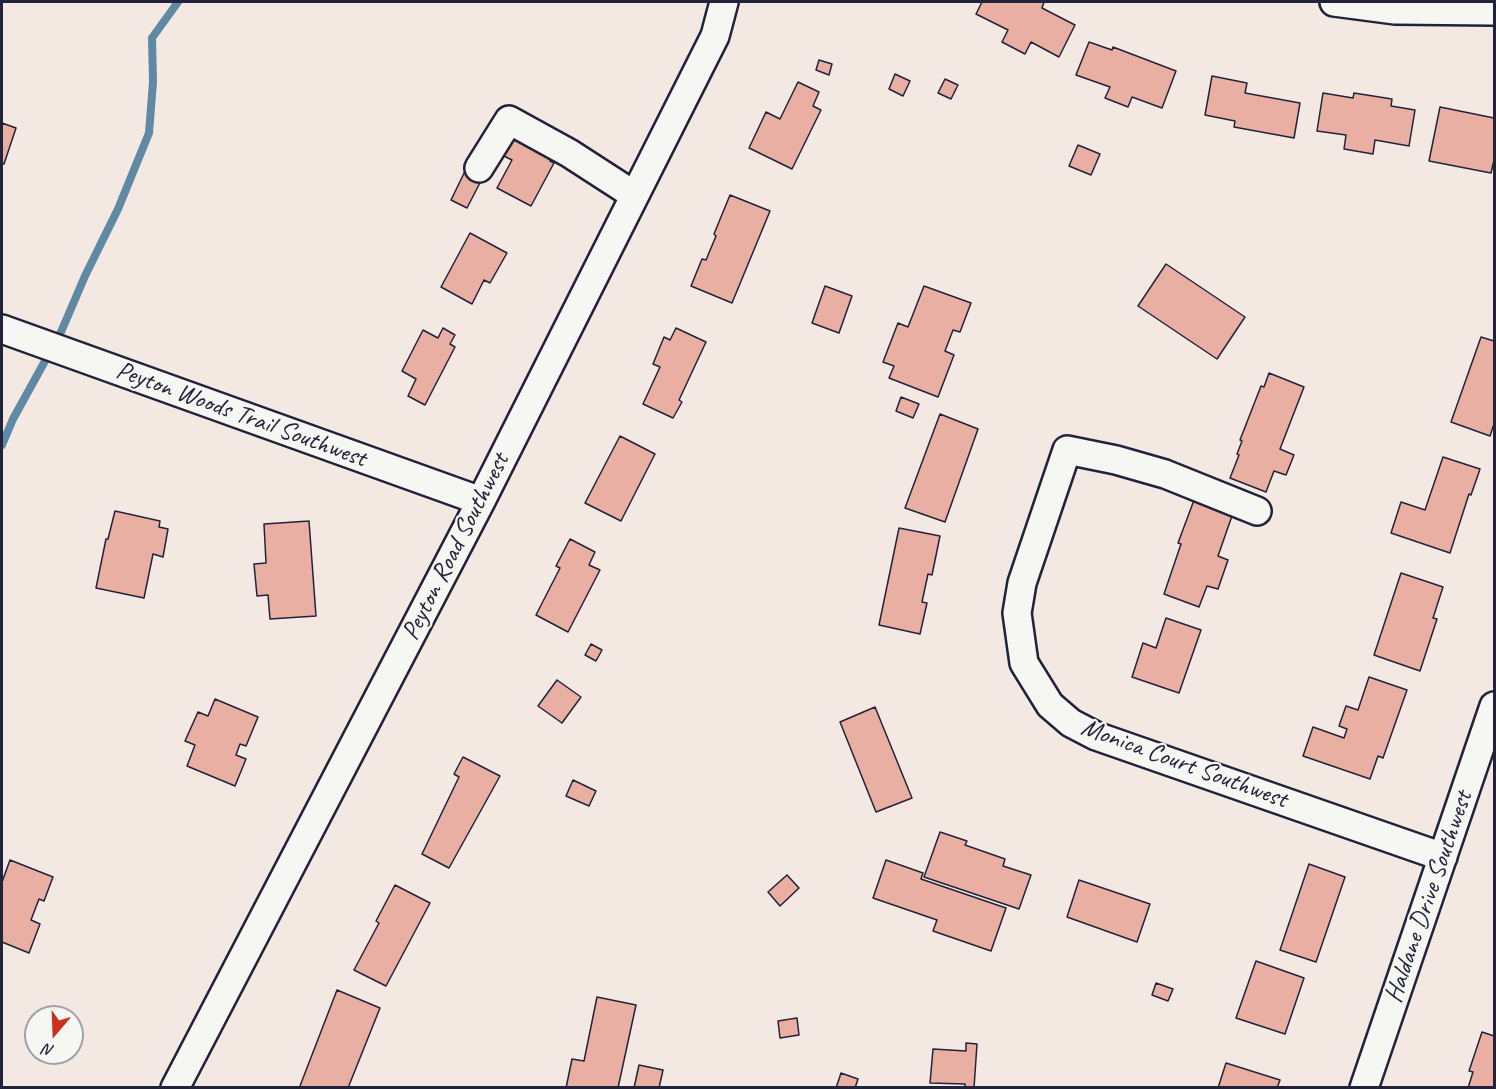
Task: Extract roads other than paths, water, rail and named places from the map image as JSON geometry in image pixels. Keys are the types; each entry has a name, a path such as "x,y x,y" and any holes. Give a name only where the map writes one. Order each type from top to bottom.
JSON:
{"street":[{"name":"Peyton Road Southwest","path":"175,1088 481,501 715,36 724,2"},
{"path":"1334,2 1395,10 1494,11"},
{"path":"479,168 509,120 569,153 634,195"},
{"name":"Peyton Woods Trail Southwest","path":"2,329 481,501"},
{"name":"Monica Court Southwest","path":"1257,511 1165,474 1116,460 1067,450 1022,583 1017,613 1024,663 1050,705 1071,723 1096,736 1443,857"},
{"name":"Haldane Drive Southwest","path":"1364,1088 1494,706"}],"waterway":[{"path":"2,445 13,419 61,332 118,209 149,133 153,82 152,38 178,2"}]}
